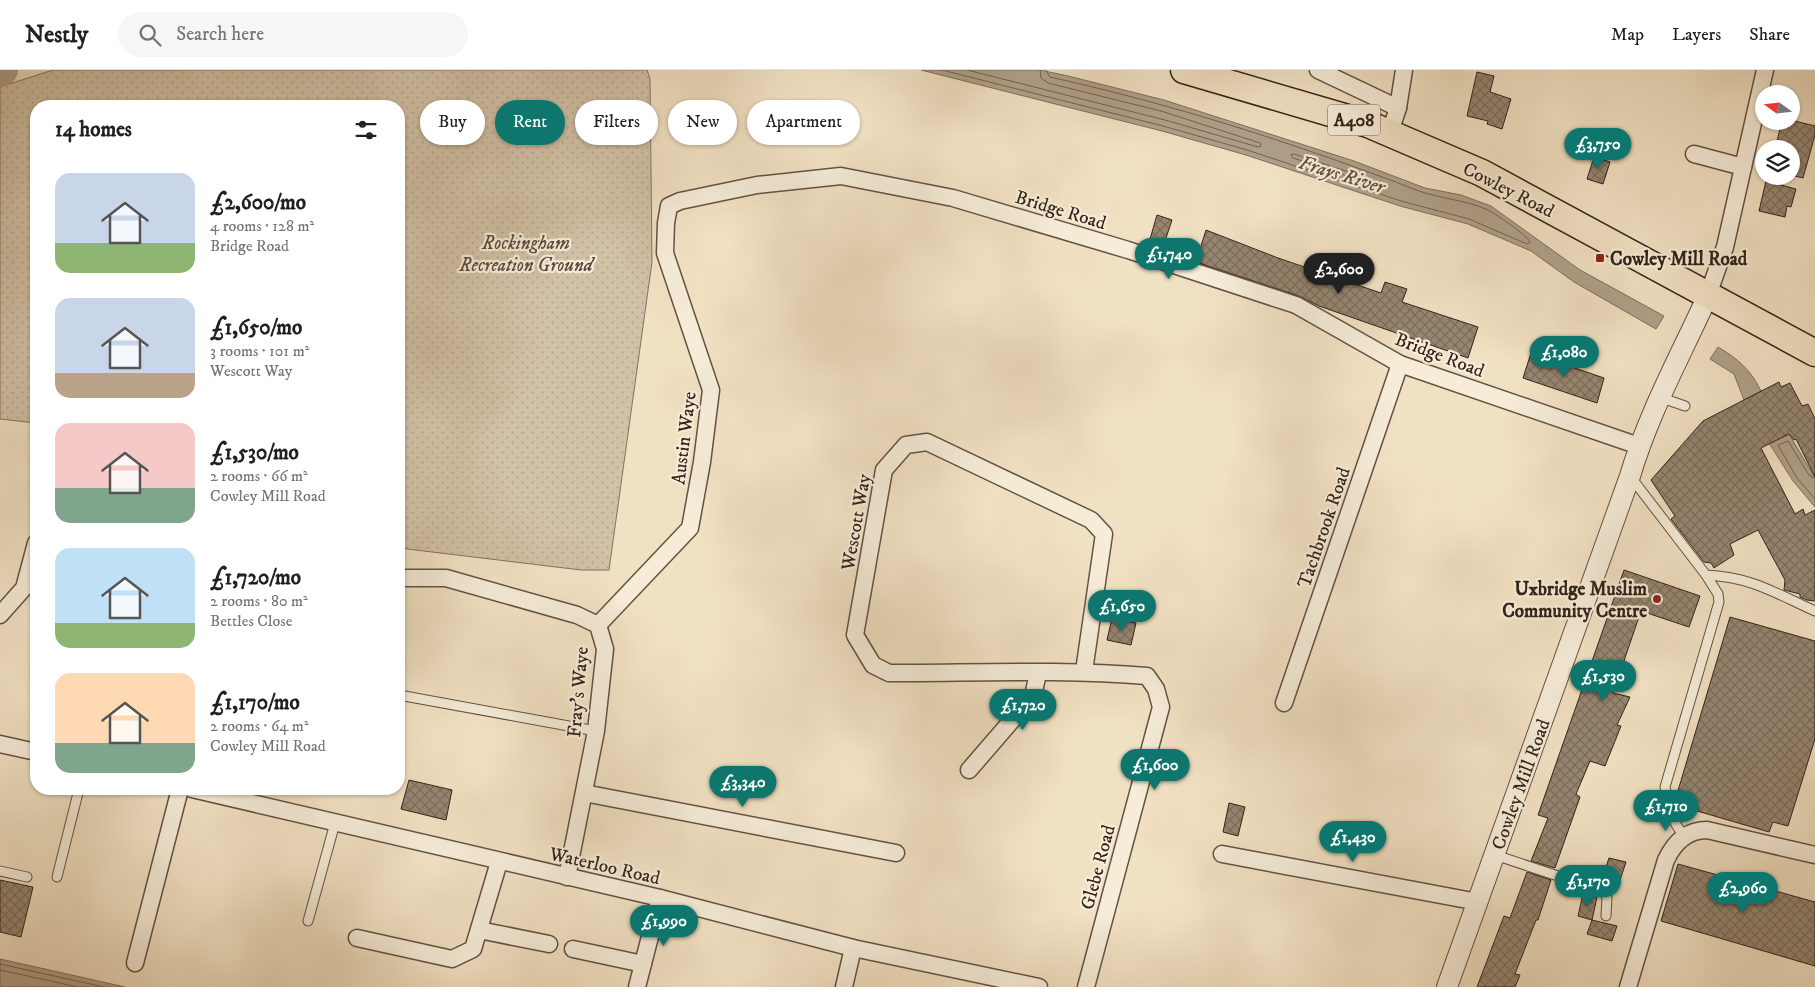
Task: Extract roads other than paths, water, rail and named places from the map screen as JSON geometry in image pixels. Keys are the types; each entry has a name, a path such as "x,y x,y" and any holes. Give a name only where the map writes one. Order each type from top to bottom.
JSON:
{"main road":[{"name":"Cowley Road","path":"1184,70 1320,109 1390,132 1482,173 1815,353"}],"street":[{"path":"1318,70 1398,108"},
{"path":"1390,132 1398,108 1404,70"},
{"path":"1708,295 1726,247 1764,70"},
{"path":"1694,154 1743,167"},
{"name":"Bridge Road","path":"680,201 757,185 841,176 954,198 1128,250 1296,306 1400,364 1639,446"},
{"name":"Austin Waye","path":"598,625 690,528 702,462 711,390 665,253 666,223 669,206 680,201"},
{"name":"Cowley Mill Road","path":"1447,987 1630,476 1639,446 1658,396 1708,295"},
{"name":"Tachbrook Road","path":"1284,703 1400,364"},
{"name":"Wescott Way","path":"927,442 1091,520 1104,534 1084,671 1038,673 889,673 873,665 855,635 884,470 906,445 927,442"},
{"path":"0,615 24,588 30,576"},
{"name":"Fray's Waye","path":"405,578 446,578 577,615 598,625 605,649 596,731 567,877"},
{"name":"Glebe Road","path":"1084,671 1148,676 1156,688 1161,707 1086,987"},
{"path":"969,770 1034,696 1038,673"},
{"path":"0,744 30,751"},
{"path":"584,793 896,853"},
{"path":"135,963 178,795"},
{"name":"Waterloo Road","path":"217,795 660,898 854,948 1039,987"},
{"path":"1628,987 1666,860 1672,848 1684,837 1697,830 1707,830 1815,855"},
{"path":"1222,854 1478,902"},
{"path":"357,938 452,959 473,949 499,862"},
{"path":"638,987 660,898"},
{"path":"479,930 549,944"},
{"path":"844,987 854,948"},
{"path":"573,949 644,964"}],"lane":[{"path":"1658,396 1685,406"},
{"path":"1630,476 1706,575 1718,594 1719,602 1665,787 1669,812 1684,837"},
{"path":"1706,575 1732,576 1758,584 1815,611"},
{"path":"405,696 596,731"},
{"path":"57,877 78,795"},
{"path":"308,921 335,823"},
{"path":"1495,855 1603,891 1607,898 1606,916"},
{"path":"0,871 27,877"}],"water":[{"name":"Frays River","path":"921,70 1040,70 1068,76 1164,100 1354,161 1425,188 1461,195 1491,206 1580,270 1664,316 1656,329 1574,282 1531,251 1468,224 1400,206 1246,155 1162,131"},
{"path":"1718,347 1743,365 1761,391 1744,400 1734,374 1710,359"},
{"path":"1789,434 1815,478 1815,507 1793,481 1769,443"},
{"path":"0,959 125,987 0,987"}],"place":[{"name":"Cowley Mill Road","path":"1600,258"},
{"name":"Uxbridge Muslim Community Centre","path":"1657,599"}],"park label":[{"name":"Rockingham Recreation Ground","path":"526,253"}]}
